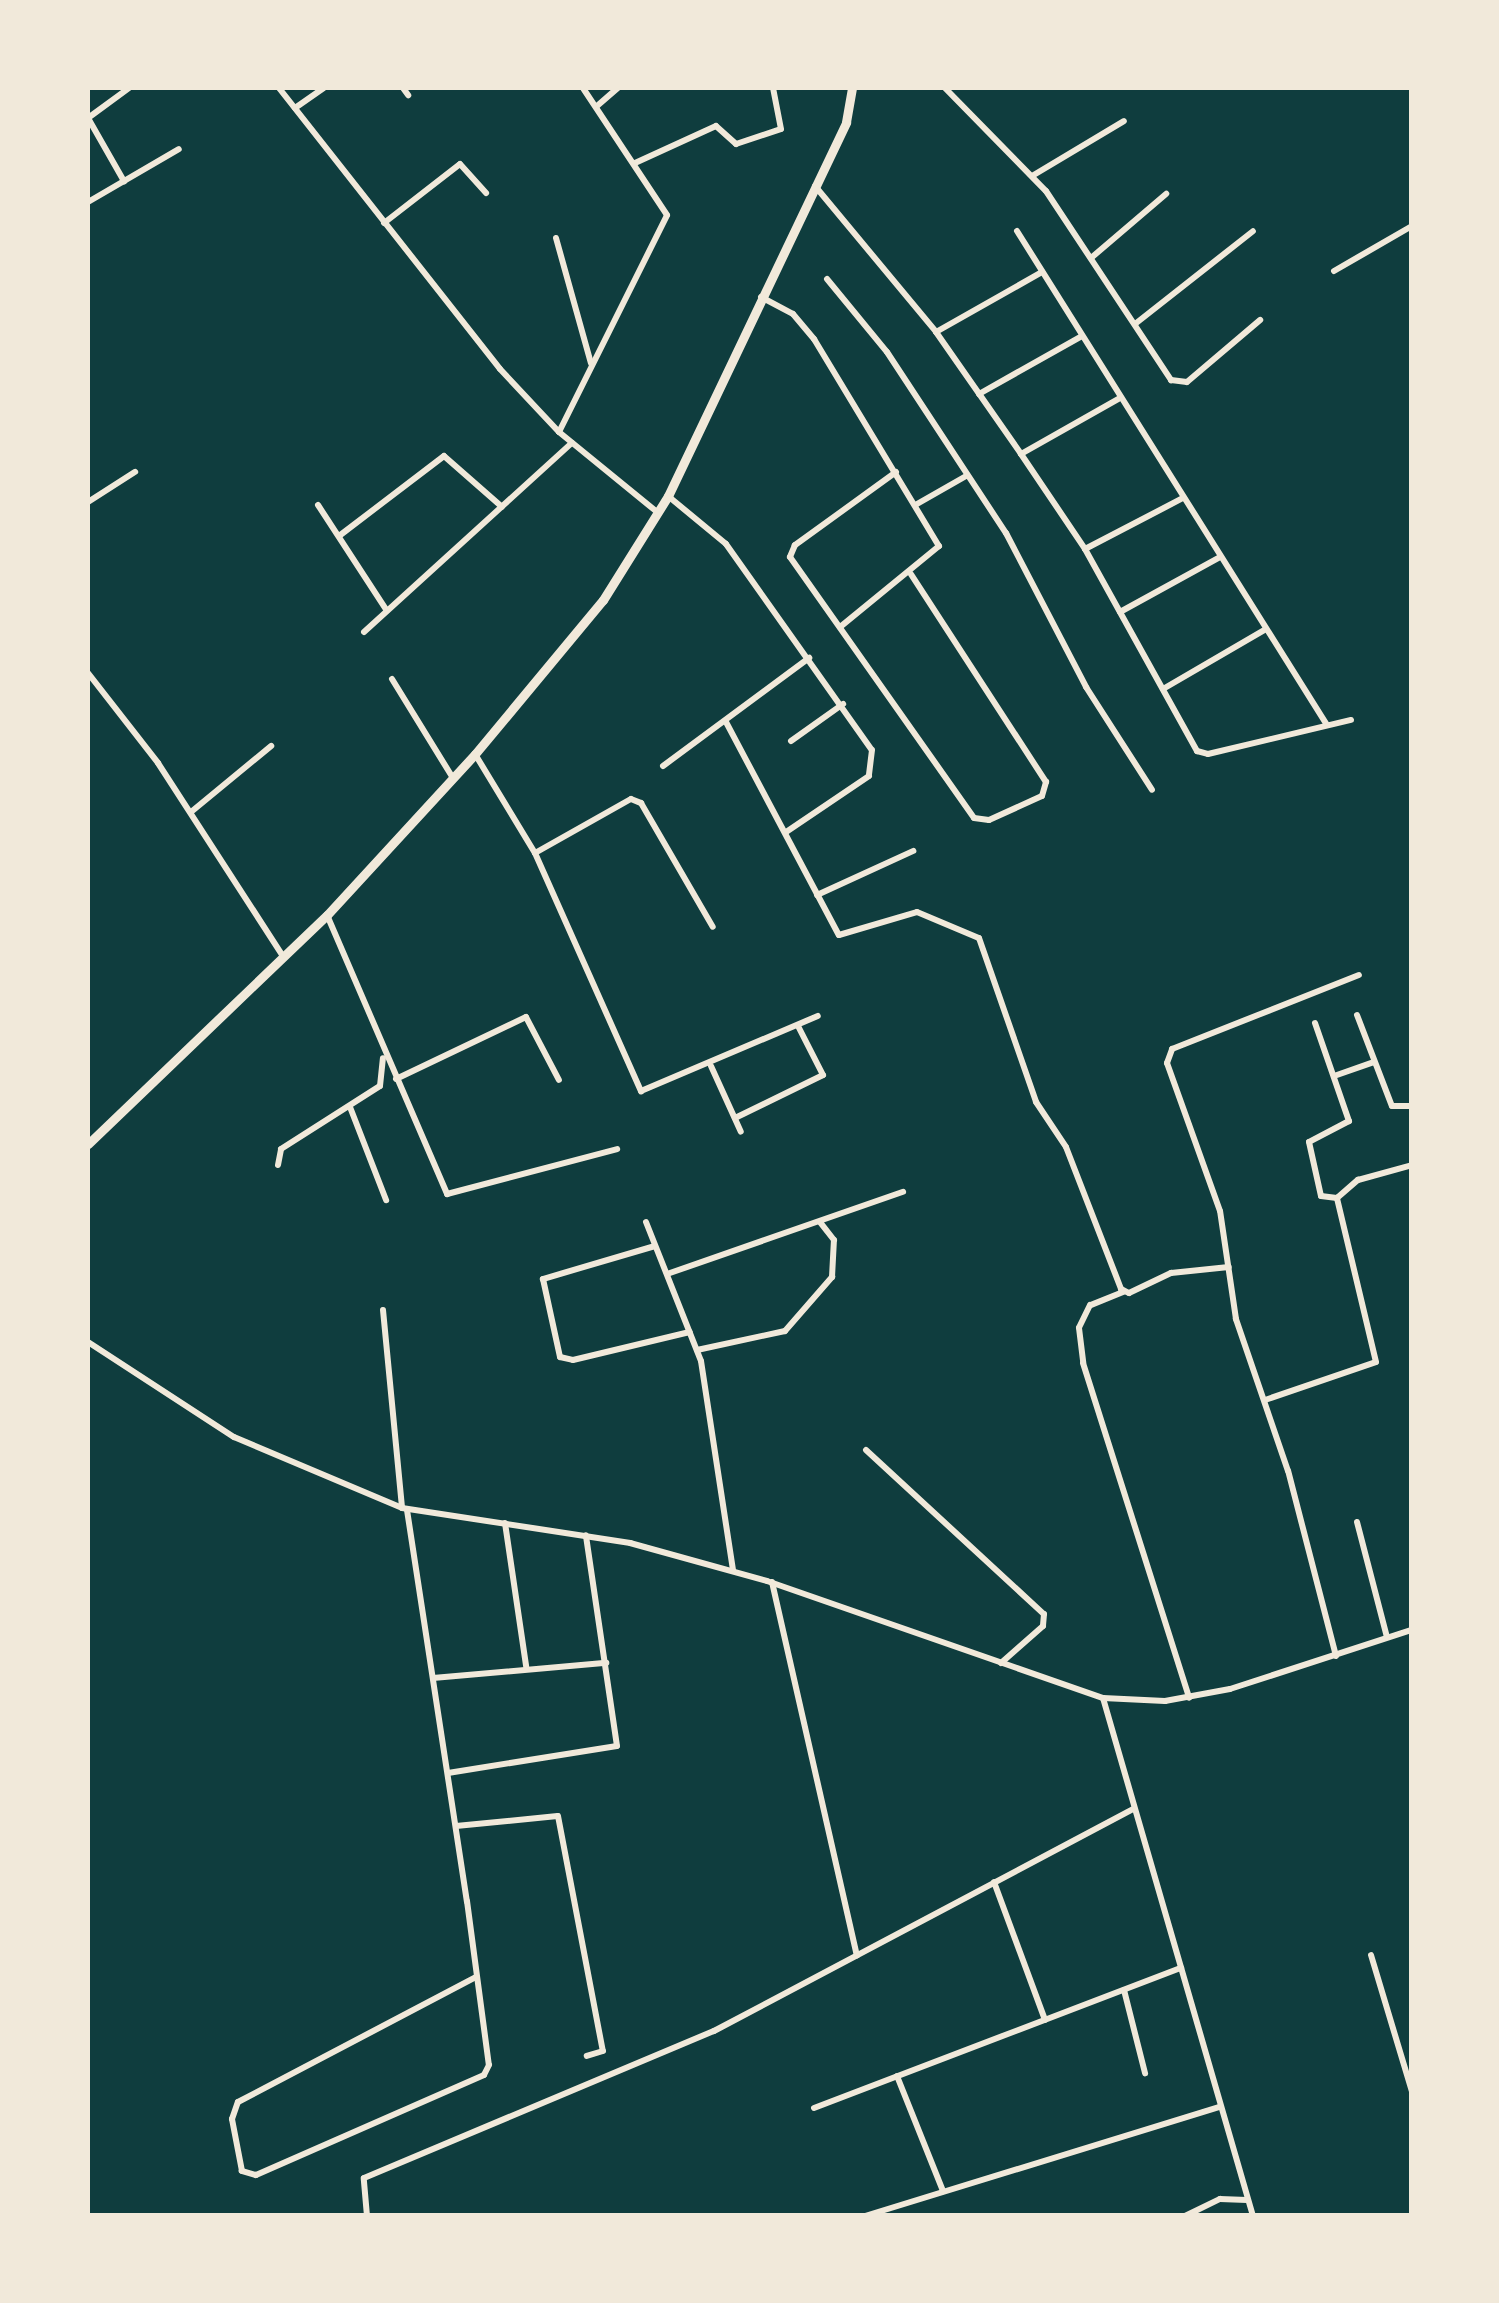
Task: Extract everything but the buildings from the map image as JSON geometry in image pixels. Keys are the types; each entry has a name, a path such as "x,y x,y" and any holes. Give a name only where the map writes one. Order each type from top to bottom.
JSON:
{"main road":[{"path":"88,1144 328,915 476,754 603,600 668,496 846,122 852,88"}],"street":[{"path":"124,180 88,118 129,88"},
{"path":"279,88 464,328 559,432 658,513"},
{"path":"295,108 324,88"},
{"path":"559,432 668,215 583,88"},
{"path":"597,106 618,88"},
{"path":"635,163 716,126 736,144 781,129 773,88"},
{"path":"945,88 1032,176 1171,380 1181,384 1260,320"},
{"path":"1032,176 1124,121"},
{"path":"88,202 179,149"},
{"path":"384,223 460,164 486,192"},
{"path":"814,185 936,332 1021,454 1085,549 1202,754 1351,720"},
{"path":"1091,258 1166,194"},
{"path":"1334,271 1412,226"},
{"path":"1017,231 1327,725"},
{"path":"1134,324 1253,231"},
{"path":"556,238 592,364"},
{"path":"936,332 1042,272"},
{"path":"827,279 887,352 1006,533 1086,687 1152,790"},
{"path":"760,296 804,325 940,546 911,574 840,627"},
{"path":"980,394 1082,336"},
{"path":"1021,454 1120,398"},
{"path":"364,632 572,443"},
{"path":"339,536 444,456 502,507"},
{"path":"88,502 135,472"},
{"path":"896,472 791,550 974,818 989,820 1042,796 1046,782 911,574"},
{"path":"916,504 966,476"},
{"path":"668,496 726,544 872,750 874,770 786,832"},
{"path":"1085,549 1183,498"},
{"path":"318,505 387,611"},
{"path":"1120,612 1220,557"},
{"path":"1164,689 1266,629"},
{"path":"662,766 809,658"},
{"path":"88,672 191,812 285,959"},
{"path":"392,680 453,778"},
{"path":"791,741 843,704"},
{"path":"726,722 841,936 917,912 979,938 1036,1102 1066,1147 1124,1292"},
{"path":"191,812 271,746"},
{"path":"476,754 535,853 641,1091 710,1066 818,1016"},
{"path":"535,853 631,799 640,803 713,927"},
{"path":"817,895 913,852"},
{"path":"328,915 382,1050 450,1194 617,1149"},
{"path":"1336,1656 1265,1400 1236,1319 1220,1210 1167,1056 1359,975"},
{"path":"1357,1015 1392,1106 1412,1106"},
{"path":"396,1079 526,1018 559,1080"},
{"path":"1315,1023 1348,1124 1309,1142 1323,1199 1337,1198 1358,1180 1412,1165"},
{"path":"735,1118 822,1075 798,1026"},
{"path":"278,1165 281,1149 384,1081 382,1050"},
{"path":"1334,1076 1374,1062"},
{"path":"710,1066 741,1132"},
{"path":"350,1107 386,1200"},
{"path":"667,1274 903,1192"},
{"path":"1265,1400 1376,1362 1337,1198"},
{"path":"646,1222 697,1350 733,1571"},
{"path":"697,1350 785,1331 832,1277 834,1240 820,1222"},
{"path":"655,1246 543,1278 560,1357 572,1360 690,1332"},
{"path":"1189,1698 1083,1364 1078,1328 1090,1306 1124,1292 1172,1273 1229,1267"},
{"path":"382,1310 404,1509 448,1773 489,2065 484,2075 256,2175 242,2172 232,2119 238,2102 476,1976"},
{"path":"88,1342 234,1436 404,1509 586,1535 733,1571 1103,1698 1189,1698 1412,1630"},
{"path":"866,1450 1044,1614 1043,1626 1000,1664"},
{"path":"1357,1522 1387,1637"},
{"path":"505,1523 526,1666"},
{"path":"448,1773 614,1749 619,1733 586,1535"},
{"path":"772,1582 856,1955"},
{"path":"433,1678 526,1666 606,1663"},
{"path":"1103,1698 1253,2216"},
{"path":"367,2216 364,2178 714,2031 1133,1809"},
{"path":"456,1826 558,1816 603,2052 587,2056"},
{"path":"994,1882 1045,2020"},
{"path":"1371,1955 1412,2092"},
{"path":"814,2108 1181,1968"},
{"path":"1124,1990 1145,2073"},
{"path":"897,2076 944,2191"},
{"path":"865,2216 1220,2107"},
{"path":"1186,2216 1220,2199 1248,2200"}]}
